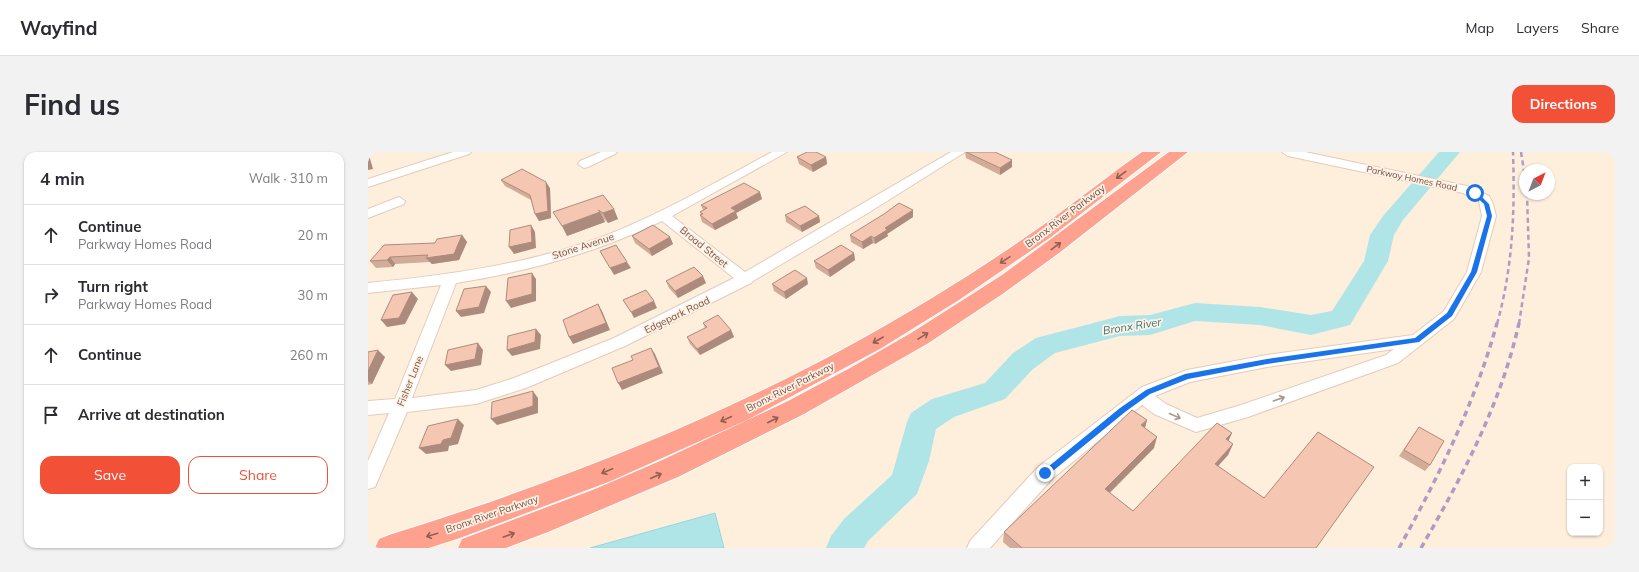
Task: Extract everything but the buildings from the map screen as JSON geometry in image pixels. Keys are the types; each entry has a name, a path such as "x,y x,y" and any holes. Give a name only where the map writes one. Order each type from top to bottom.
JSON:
{"highway":[{"name":"Bronx River Parkway","path":"389,548 486,517 595,476 703,429 807,378 895,330 980,277 1043,233 1153,152"},
{"name":"Bronx River Parkway","path":"472,548 577,509 656,476 755,429 847,381 920,338 1016,275 1180,152"}],"street":[{"path":"368,183 465,152"},
{"path":"584,164 611,152"},
{"name":"Stone Avenue","path":"368,288 450,280 563,254 611,238 663,214 781,152"},
{"name":"Edgepark Road","path":"368,408 459,399 490,393 602,351 667,321 746,280 959,152"},
{"name":"Parkway Homes Road","path":"1142,396 1160,409 1196,425 1242,412 1392,360 1449,315 1474,272 1489,216 1487,204 1484,199 1467,190 1288,152"},
{"path":"368,214 399,201"},
{"name":"Broad Street","path":"663,214 746,280"},
{"name":"Fisher Lane","path":"368,481 401,404 450,280"},
{"path":"977,548 1045,473 1123,410 1148,392 1187,376 1267,361 1416,340"}],"water":[{"path":"715,513 724,548 590,548"}],"waterway":[{"name":"Bronx River","path":"1443,152 1448,155"},
{"name":"Bronx River","path":"844,548 856,530 905,484 913,461 922,422 943,408 995,391 1023,361 1046,345 1120,326 1150,325 1195,312 1260,316 1311,325 1341,318 1376,261 1382,235 1394,216 1450,152"}],"railway":[{"path":"1497,324 1507,281 1510,260 1514,195 1513,152"},
{"path":"1521,152 1523,164"},
{"path":"1519,324 1529,258 1527,200"},
{"path":"1399,548 1428,494 1455,438 1478,382 1497,323"},
{"path":"1421,548 1479,439 1502,382 1519,323"}],"route":[{"path":"1045,473 1123,410 1148,392 1187,376 1267,361 1321,355 1381,344 1416,340 1449,315 1474,272 1489,216 1487,204 1484,199 1475,193"}]}
